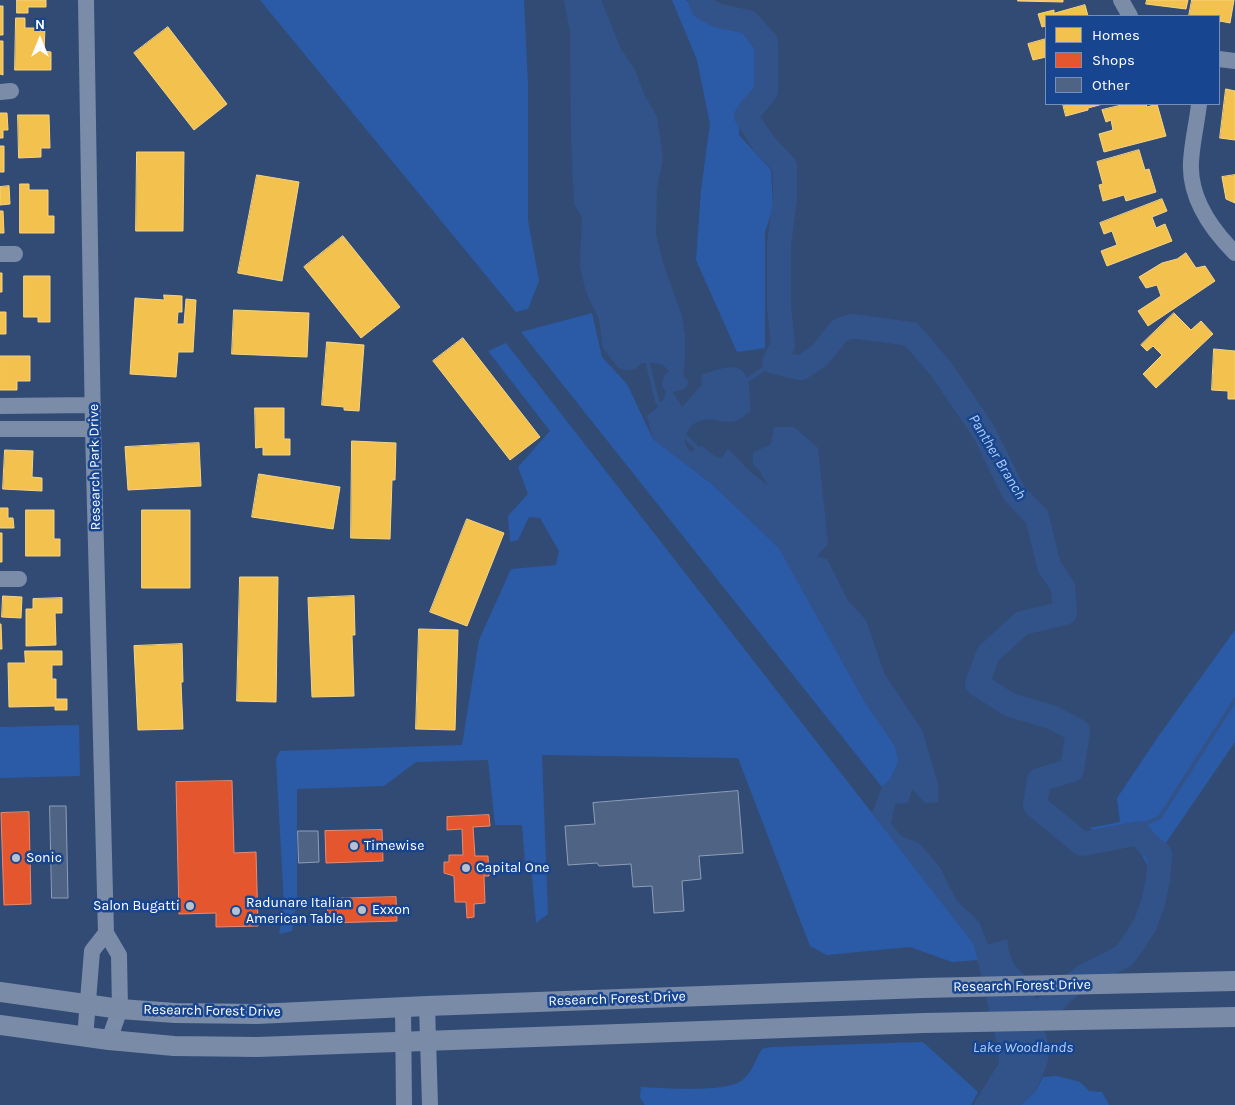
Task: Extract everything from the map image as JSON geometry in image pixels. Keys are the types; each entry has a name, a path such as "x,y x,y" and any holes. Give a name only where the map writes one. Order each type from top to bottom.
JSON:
{"main road":[{"name":"Research Forest Drive","path":"0,992 88,1006 120,1009 175,1013 257,1014 923,988 1235,981"},
{"path":"0,1025 84,1038 174,1046 257,1047 924,1023 1235,1017"}],"street":[{"name":"Research Park Drive","path":"86,0 93,429 106,933 119,955 120,1009 109,1040"},
{"path":"1122,0 1130,15"},
{"path":"1220,59 1235,61"},
{"path":"1199,105 1191,163 1195,192 1204,216 1220,238 1235,253"},
{"path":"0,406 93,405"},
{"path":"0,429 93,429"},
{"path":"0,578 19,579"},
{"path":"84,1038 92,951 106,933"},
{"path":"427,1006 430,1105"},
{"path":"403,1007 404,1105"}],"shaded area":[{"path":"260,0 524,0 528,84 528,220 539,281 528,309 516,312"},
{"path":"672,0 686,0 712,20 741,30 761,57 758,86 740,103 739,135 771,170 773,208 765,232 765,348 737,352 696,260 701,190 710,124 697,60"},
{"path":"592,313 602,357 627,384 653,439 712,484 779,548 865,702 895,746 899,761 890,780 882,787 521,332"},
{"path":"506,343 974,944 978,960 952,962 910,947 827,955 810,946 738,758 542,755 548,914 536,923 531,863 525,863 522,825 495,825 488,760 416,762 384,786 297,789 297,896 292,931 279,934 284,905 276,759 280,751 462,745 479,640 511,569 556,565 559,551 540,518 529,517 518,540 510,542 508,516 528,494 518,467 550,431 488,351"},
{"path":"1235,630 1235,742 1165,844 1161,876 1153,876 1135,842 1098,844 1102,834 1089,828 1120,822 1117,798 1160,734"},
{"path":"79,725 80,776 0,778 0,727"},
{"path":"923,1042 978,1092 971,1105 645,1105 640,1098 641,1087 692,1089 732,1085 748,1075 762,1049 771,1047"},
{"path":"1057,1076 1080,1082 1089,1091 1102,1092 1109,1105 1021,1105 1036,1091 1043,1077"}],"water":[{"name":"Lake Woodlands","path":"564,0 601,0 621,49 634,68 645,96 657,117 663,158 657,189 656,234 663,263 682,316 685,336 683,375 689,382 685,389 673,392 682,407 702,385 701,375 730,367 737,368 747,377 751,410 735,421 703,420 698,422 686,433 685,443 687,448 691,452 702,446 716,457 722,458 728,448 747,469 768,486 759,470 753,465 753,453 771,444 774,427 794,427 818,448 828,544 817,556 827,559 848,601 866,620 884,673 922,730 938,784 938,802 925,803 912,789 908,803 895,804 891,823 901,836 919,843 939,866 957,901 979,922 988,945 1007,939 1009,952 1015,966 1030,980 1050,1049 1047,1064 1036,1091 1021,1105 973,1105 999,1063 998,1049 974,944 872,813 882,787 890,780 898,761 895,746 865,702 779,548 712,484 653,439 647,416 663,400 666,392 662,386 664,376 669,371 663,365 654,363 642,363 634,370 618,368 603,348 599,319 586,292 580,267 582,217 574,204 570,31"}],"building: Homes":[{"path":"17,0 46,0 46,7 28,7 28,13 17,13"},
{"path":"1063,0 1063,2 1018,1"},
{"path":"1147,0 1188,0 1186,9 1146,4"},
{"path":"1192,0 1234,0 1230,23 1220,21 1220,15 1189,15"},
{"path":"1085,5 1088,15 1045,15 1045,26 1042,27 1038,14 1054,10 1054,13"},
{"path":"0,6 3,6 3,35 0,35"},
{"path":"16,18 25,18 25,28 45,28 44,51 51,52 51,70 15,70"},
{"path":"168,27 227,104 194,130 134,53"},
{"path":"1045,39 1045,57 1033,60 1028,44"},
{"path":"0,41 3,41 3,75 0,74"},
{"path":"1226,89 1235,91 1235,140 1220,138"},
{"path":"1063,105 1099,105 1088,108 1088,110 1066,116"},
{"path":"1122,105 1146,105 1147,107 1157,105 1166,136 1104,152 1099,134 1113,130 1111,120 1106,122 1102,110"},
{"path":"0,113 7,113 8,130 3,130 3,138 0,138"},
{"path":"18,115 49,115 50,148 41,148 41,157 19,158"},
{"path":"0,146 4,146 4,172 0,172"},
{"path":"1139,150 1145,170 1149,169 1156,192 1126,201 1124,195 1103,201 1099,185 1103,184 1097,162"},
{"path":"137,152 184,152 183,231 136,231"},
{"path":"257,175 299,182 282,281 238,273"},
{"path":"1235,175 1235,203 1226,199 1222,177"},
{"path":"20,184 29,184 29,190 48,190 48,216 54,216 54,233 20,233"},
{"path":"9,186 10,204 0,205 0,187"},
{"path":"1162,199 1167,211 1152,217 1156,228 1165,224 1172,241 1107,266 1101,251 1117,245 1112,231 1104,234 1100,223"},
{"path":"0,211 3,211 4,233 0,233"},
{"path":"343,236 400,307 361,338 304,267"},
{"path":"1186,253 1196,268 1205,266 1215,281 1148,326 1138,311 1161,296 1157,285 1146,288 1139,277 1162,263 1177,259"},
{"path":"0,273 2,273 2,292 0,292"},
{"path":"24,276 50,276 50,322 38,322 38,317 24,317"},
{"path":"164,295 182,296 182,312 178,312 177,324 184,324 186,299 196,300 193,352 178,352 176,377 130,374 135,298 164,300"},
{"path":"234,310 309,313 307,357 232,354"},
{"path":"0,312 6,312 6,334 0,334"},
{"path":"1174,313 1191,330 1201,321 1213,334 1156,388 1143,374 1162,355 1153,346 1147,351 1141,345"},
{"path":"463,338 540,437 510,460 433,361"},
{"path":"327,342 364,345 359,411 344,410 344,407 322,405"},
{"path":"1214,349 1235,351 1235,399 1228,399 1228,391 1212,390"},
{"path":"0,356 30,356 30,381 17,381 17,390 0,390"},
{"path":"255,408 284,408 284,439 290,439 290,455 263,455 263,447 256,448"},
{"path":"352,441 396,443 395,480 392,480 390,539 351,538"},
{"path":"199,443 201,486 128,490 125,447"},
{"path":"5,450 33,451 32,477 42,478 42,491 3,489"},
{"path":"259,474 340,487 333,529 252,517"},
{"path":"0,508 8,508 8,518 13,518 14,528 0,528"},
{"path":"26,510 54,510 54,539 60,539 60,556 26,556"},
{"path":"142,510 190,510 190,588 142,588"},
{"path":"467,519 504,533 467,626 430,612"},
{"path":"0,533 2,533 2,562 0,562"},
{"path":"240,577 278,577 276,702 237,701"},
{"path":"3,596 22,597 21,618 2,617"},
{"path":"354,596 355,635 352,635 354,696 312,697 308,598"},
{"path":"62,598 62,613 55,613 56,645 26,646 26,609 33,609 33,599"},
{"path":"1,624 2,649 0,649"},
{"path":"419,629 458,630 455,730 416,729"},
{"path":"182,644 183,729 138,730 134,646"},
{"path":"25,651 62,651 62,665 52,665 52,679 56,679 56,699 67,699 67,710 55,710 55,706 9,707 8,663 25,663"}],"building: Shops":[{"path":"232,781 234,853 256,852 258,926 216,927 216,913 179,914 176,782"},
{"name":"Sonic","path":"29,812 31,904 4,905 1,813"},
{"name":"Capital One","path":"489,815 490,826 473,827 475,856 488,856 489,876 484,876 485,903 474,904 474,917 467,918 466,902 455,902 454,876 444,873 444,862 449,862 449,855 463,855 462,829 447,830 447,817"},
{"name":"Timewise","path":"382,830 383,861 326,863 325,831"},
{"name":"Exxon","path":"396,897 397,921 328,923 327,899"}],"building: Other":[{"path":"738,791 743,853 699,856 701,879 682,881 684,911 654,913 652,886 633,887 631,864 599,866 597,863 568,865 565,826 595,824 593,803"},
{"path":"50,806 66,806 68,898 52,898"},
{"path":"298,831 318,831 319,862 299,863"}],"waterway":[{"name":"Panther Branch","path":"700,0 703,8 719,16 748,22 766,42 766,91 746,116 764,144 785,166 785,199 779,244 779,307 783,345 774,362 801,368 820,355 840,330 852,326 911,334 941,369 984,432 1014,493 1037,517 1049,566 1063,587 1065,613 1022,623 988,654 977,684 1010,705 1051,717 1078,731 1072,770 1039,780 1035,805 1082,844 1139,833 1160,854 1158,879 1153,903 1145,925 1124,956 1086,975 1065,990 1050,1005 1039,1011 1024,1040"},
{"path":"647,360 657,401 662,408"},
{"path":"743,383 774,362"},
{"path":"684,435 702,453"},
{"path":"1139,833 1145,824 1160,817 1235,700"}],"place":[{"name":"Timewise","path":"354,846"},
{"name":"Sonic","path":"16,858"},
{"name":"Capital One","path":"466,868"},
{"name":"Salon Bugatti","path":"190,906"},
{"name":"Exxon","path":"362,910"},
{"name":"Radunare Italian American Table","path":"236,911"}]}
